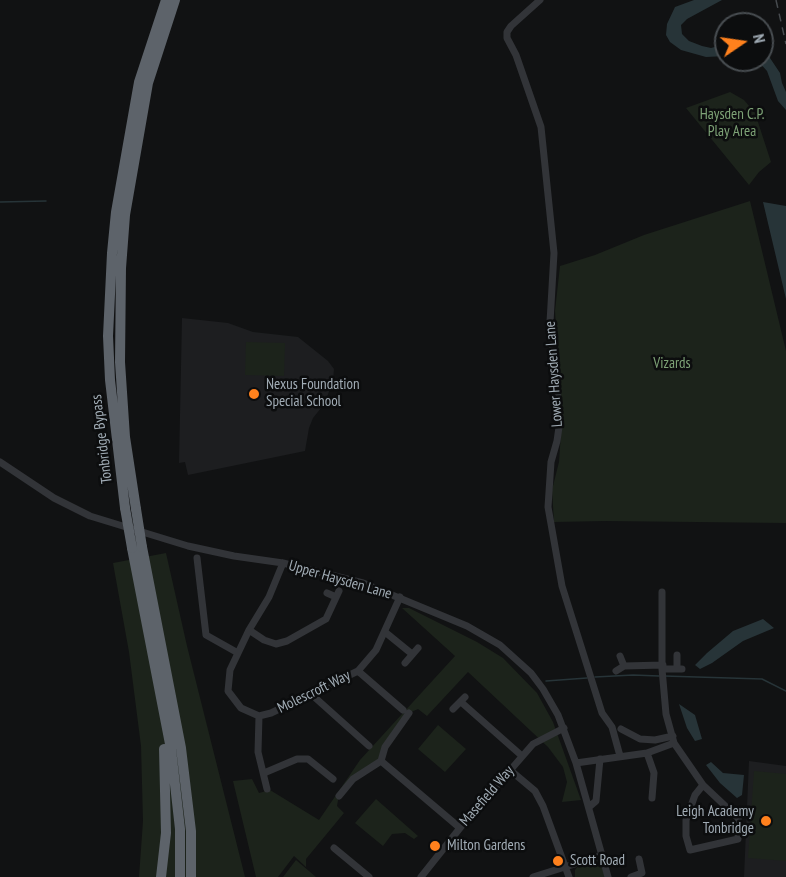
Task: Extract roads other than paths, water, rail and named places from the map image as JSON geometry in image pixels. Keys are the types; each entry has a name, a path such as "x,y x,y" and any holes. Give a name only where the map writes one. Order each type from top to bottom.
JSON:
{"highway":[{"name":"Tonbridge Bypass","path":"166,0 139,82 116,212 108,336 110,380 130,509 181,748 191,831 192,877"},
{"name":"Tonbridge Bypass","path":"130,509 120,362 123,236 147,83 175,0"},
{"name":"Tonbridge Bypass","path":"137,547 177,796 180,877"},
{"path":"154,661 165,757 166,833 161,877"}],"street":[{"name":"Lower Haysden Lane","path":"540,0 511,26 507,32 507,38 516,55 536,110 544,145 554,253 550,322 560,420 551,462 548,507 562,586 602,712 612,727 620,756"},
{"name":"Upper Haysden Lane","path":"0,462 54,498 90,516 188,546 283,563 343,578 400,597 468,626 500,645 516,658 537,681 564,728 608,877"},
{"path":"197,558 206,635 238,653"},
{"name":"Molescroft Way","path":"283,563 230,670 228,691 241,708 259,716 271,713 358,671 376,650 400,597"},
{"path":"249,630 264,640 276,644 287,641 326,619 338,594 327,592"},
{"path":"662,592 666,714 674,739 703,785 738,818 738,839 690,850"},
{"path":"385,632 415,651 405,663"},
{"path":"616,671 624,666 680,668 677,655"},
{"path":"620,656 624,666"},
{"path":"339,796 353,779 381,761 385,747 406,712 358,671"},
{"path":"311,694 369,746"},
{"path":"453,709 463,700 522,756"},
{"path":"259,716 258,752 267,789"},
{"name":"Masefield Way","path":"421,877 522,756 540,740 564,728"},
{"path":"621,729 640,739 674,739"},
{"path":"576,763 648,753 674,739"},
{"path":"648,753 654,773 652,798"},
{"path":"264,773 297,759 308,759 333,779"},
{"path":"589,807 596,801 600,759"},
{"path":"381,761 460,828"},
{"path":"510,770 535,791 543,806 568,877"},
{"path":"692,858 686,836 686,820 695,795 703,785"},
{"path":"334,848 369,877"},
{"path":"533,877 603,855"},
{"path":"631,877 642,873 639,859"}],"waterway":[{"path":"0,202 46,201"},
{"path":"595,677 659,676"},
{"path":"664,676 762,679 786,691"},
{"path":"546,681 587,678"}],"railway":[{"path":"776,0 786,44"}],"place":[{"name":"Nexus Foundation Special School","path":"254,394"},
{"name":"Leigh Academy Tonbridge","path":"766,821"},
{"name":"Milton Gardens","path":"435,846"},
{"name":"Scott Road","path":"558,861"}],"park label":[{"name":"Haysden C.P. Play Area","path":"732,124"},
{"name":"Vizards","path":"672,364"}]}
